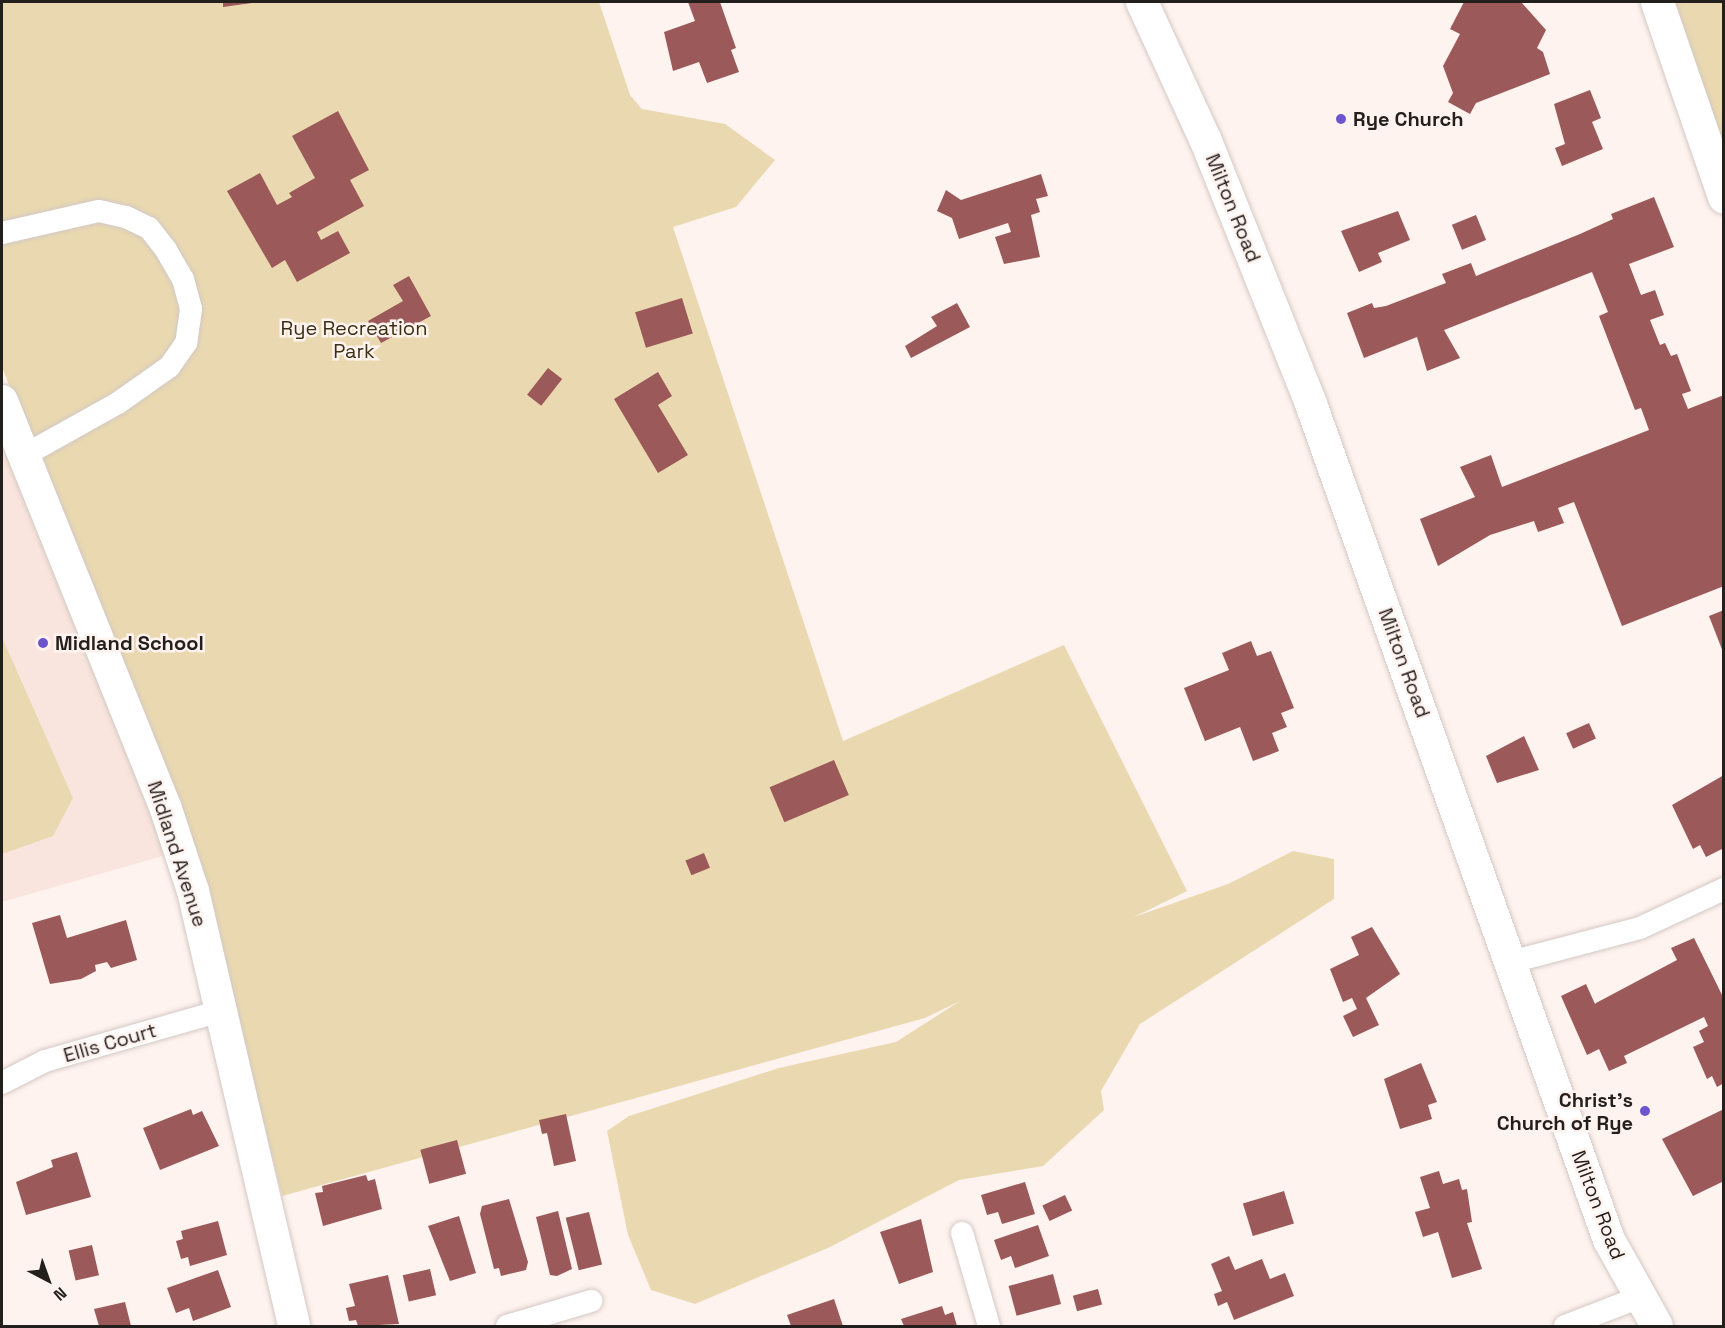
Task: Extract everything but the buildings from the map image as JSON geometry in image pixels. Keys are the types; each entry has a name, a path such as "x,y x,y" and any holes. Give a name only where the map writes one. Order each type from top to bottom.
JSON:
{"main road":[{"path":"1657,2 1724,197"}],"street":[{"name":"Milton Road","path":"1143,2 1266,286 1610,1240 1638,1298 1657,1326"},
{"path":"2,233 99,211 126,217 149,228 166,250 183,279 191,309 186,343 169,367 118,403 23,456"},
{"name":"Midland Avenue","path":"2,401 166,809 193,891 294,1326"},
{"path":"1511,962 1640,928 1724,888"},
{"name":"Ellis Court","path":"2,1083 45,1061 221,1011"},
{"path":"962,1233 989,1326"},
{"path":"1564,1326 1638,1298"},
{"path":"507,1326 591,1301"}],"shaded area":[{"name":"Midland School","path":"2,432 166,855 2,902"}],"green space":[{"name":"Rye Recreation Park","path":"2,2 599,2 630,95 642,109 725,124 775,160 736,207 673,227 843,741 1064,645 1187,891 1134,917 1228,884 1293,851 1334,859 1334,899 1140,1024 1101,1091 1104,1110 1043,1166 959,1180 830,1247 695,1304 651,1290 628,1235 607,1131 629,1116 779,1068 896,1042 960,1001 925,1018 282,1196 203,882 2,367"},
{"path":"1675,2 1723,2 1723,145"},
{"path":"2,637 73,798 53,836 2,854"}],"place":[{"name":"Rye Church","path":"1341,119"},
{"name":"Midland School","path":"43,643"},
{"name":"Christ's Church of Rye","path":"1645,1111"}]}
